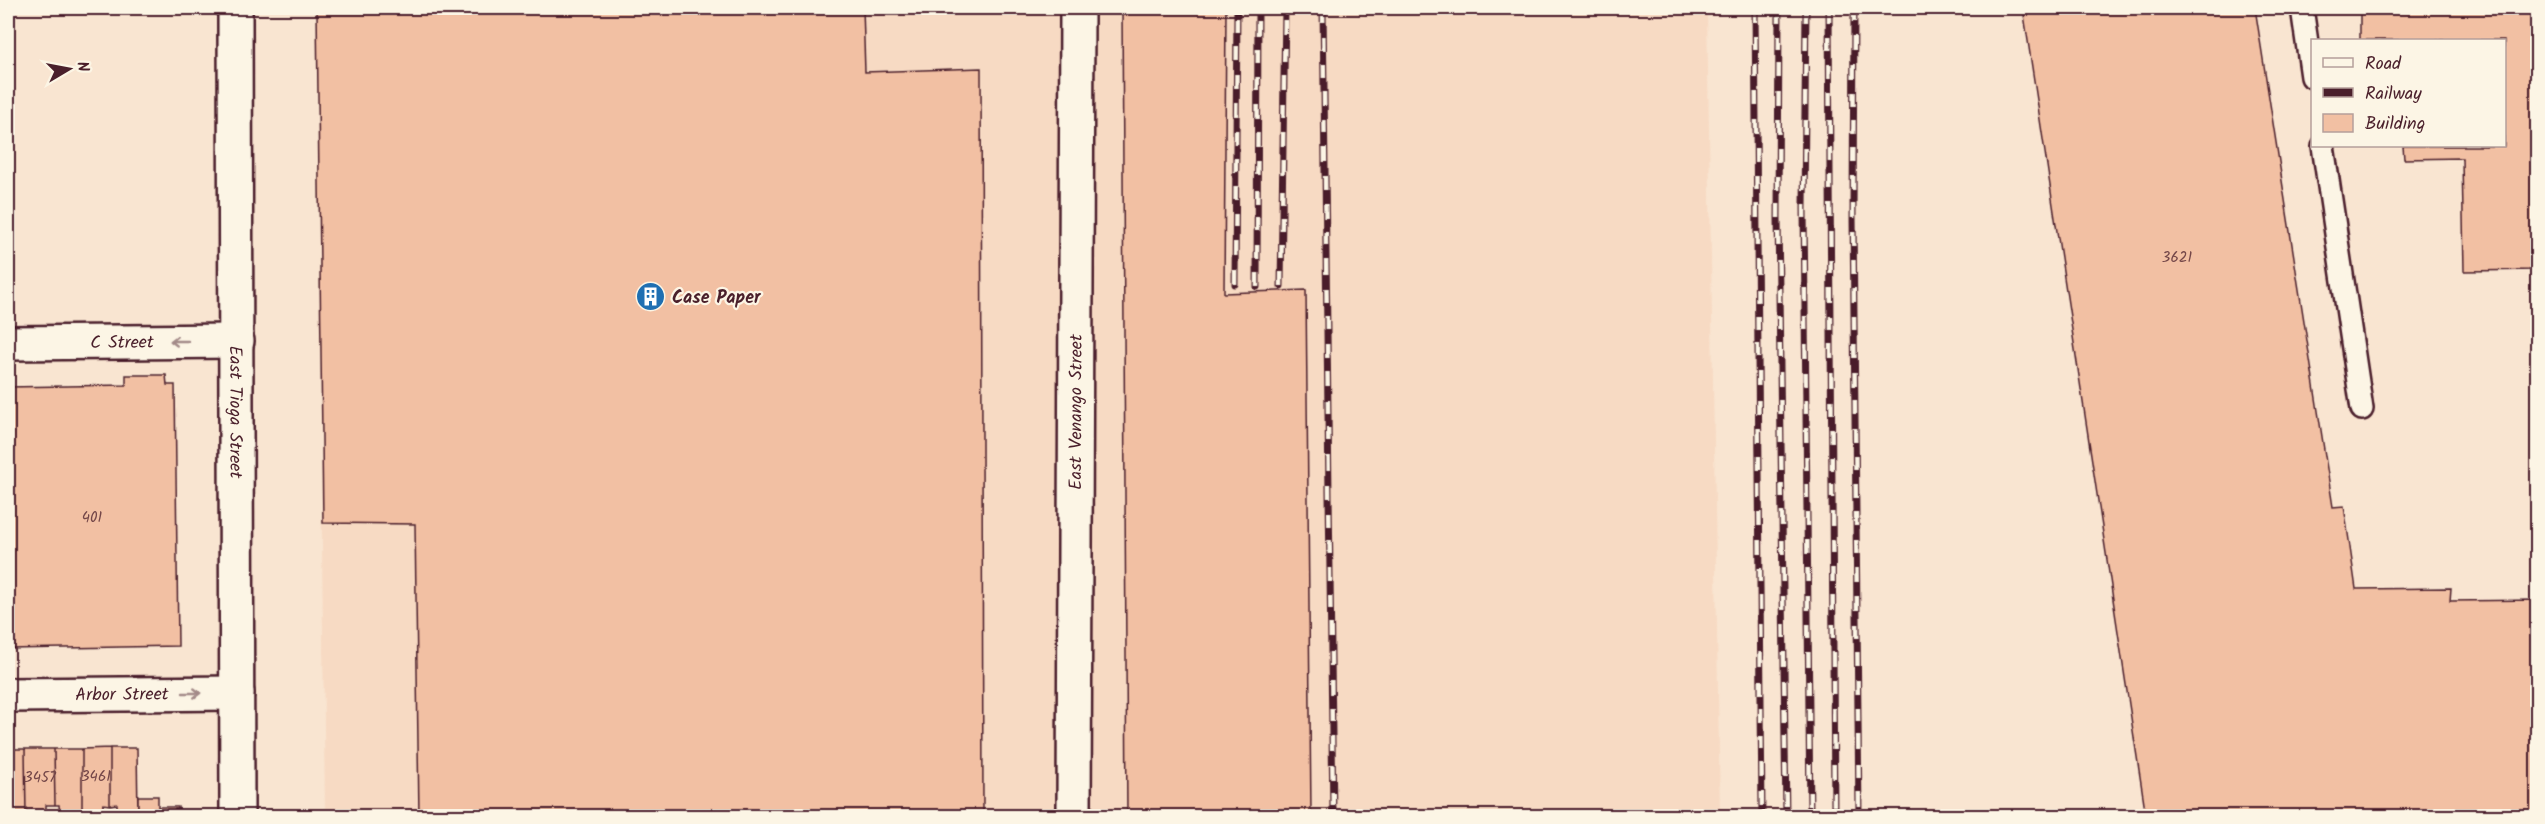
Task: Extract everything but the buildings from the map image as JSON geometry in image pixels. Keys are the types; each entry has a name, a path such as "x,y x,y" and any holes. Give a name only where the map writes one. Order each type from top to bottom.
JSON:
{"street":[{"name":"East Tioga Street","path":"235,8 237,816"},
{"name":"East Venango Street","path":"1074,816 1077,8"},
{"name":"C Street","path":"8,343 237,341"},
{"name":"Arbor Street","path":"8,695 237,693"}],"lane":[{"path":"2302,8 2311,64"},
{"path":"2323,147 2362,409"}],"shaded area":[{"name":"Case Paper","path":"316,8 1707,8 1720,816 325,816"}],"railway":[{"path":"1235,284 1237,8"},
{"path":"1257,287 1258,8"},
{"path":"1281,286 1285,8"},
{"path":"1323,8 1333,816"},
{"path":"1755,8 1762,816"},
{"path":"1779,8 1778,217 1786,816"},
{"path":"1806,8 1804,208 1810,816"},
{"path":"1829,8 1834,816"},
{"path":"1854,8 1853,216 1859,816"}],"place":[{"name":"Case Paper","path":"651,297"}]}
